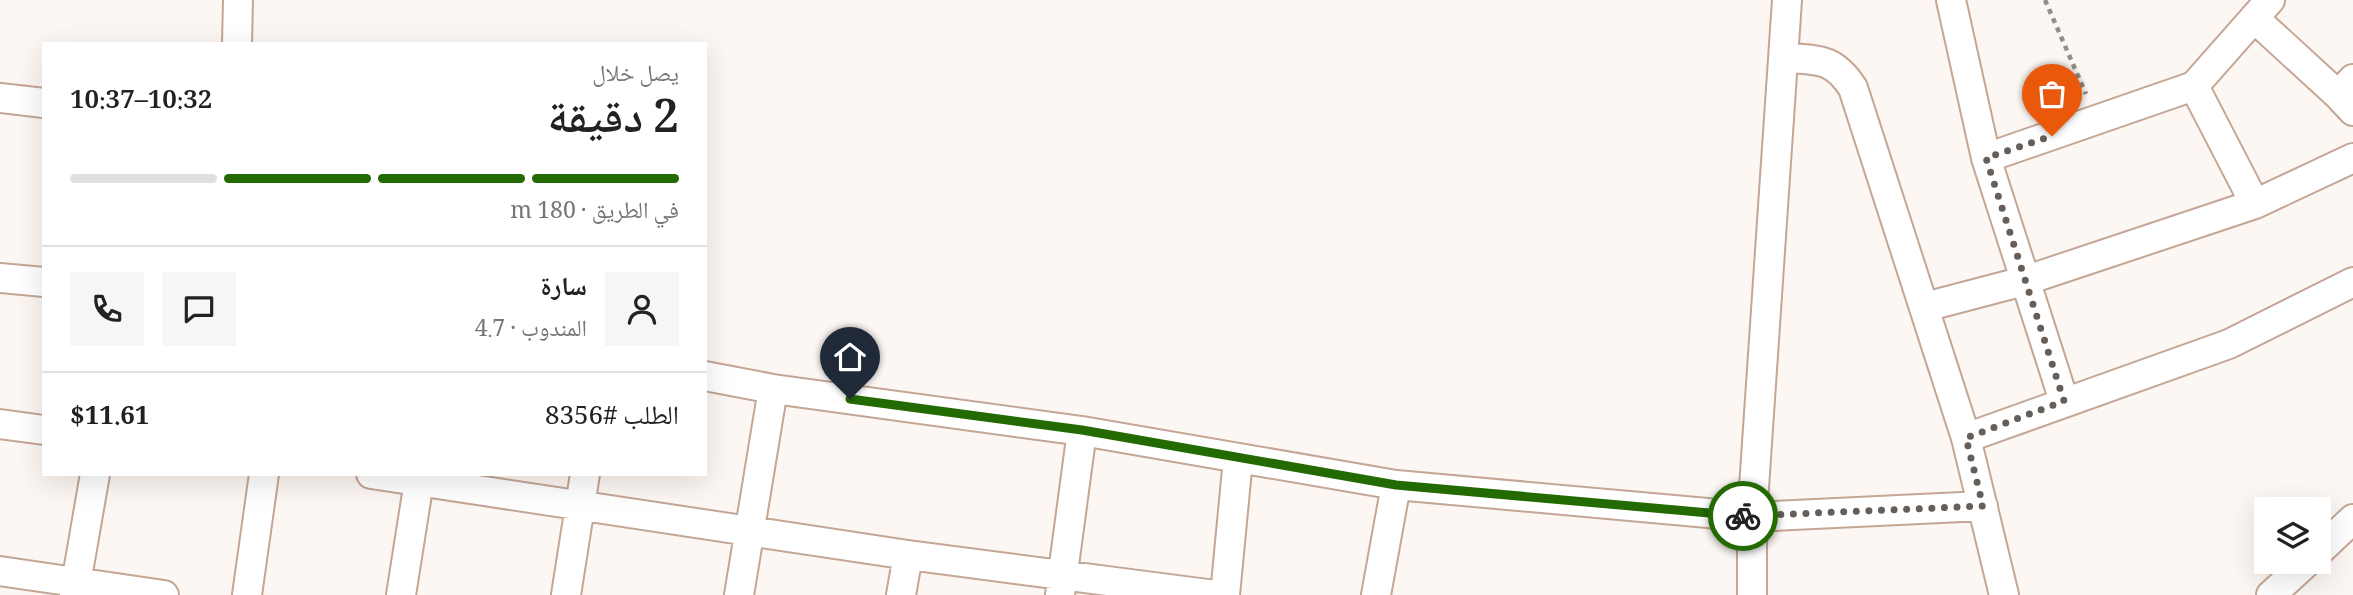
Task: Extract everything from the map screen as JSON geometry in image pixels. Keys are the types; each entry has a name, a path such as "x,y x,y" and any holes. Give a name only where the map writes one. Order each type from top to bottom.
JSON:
{"street":[{"path":"237,42 238,0"},
{"path":"1752,595 1752,517 1787,0"},
{"path":"1951,0 1986,158 2064,401"},
{"path":"1986,158 2194,86 2262,9 2348,95"},
{"path":"1784,58 1830,64 1843,72 1853,88 1966,438 2004,595"},
{"path":"2194,86 2255,204"},
{"path":"0,98 42,103"},
{"path":"1925,307 2024,281 2255,204 2353,158"},
{"path":"0,278 42,282"},
{"path":"1966,438 2230,344 2353,282"},
{"path":"707,376 773,389 1082,430 1396,485 1752,517 1983,506"},
{"path":"739,595 773,389"},
{"path":"0,424 42,430"},
{"path":"1062,585 1082,430"},
{"path":"1225,595 1238,459"},
{"path":"74,589 95,476"},
{"path":"247,595 264,476"},
{"path":"385,476 579,503 749,532 908,555 1062,585 1214,595"},
{"path":"566,595 584,476"},
{"path":"401,595 419,481"},
{"path":"1376,595 1396,485"},
{"path":"2331,540 2353,519"},
{"path":"901,595 908,555"},
{"path":"0,571 74,589 163,595"},
{"path":"2271,595 2294,574"}],"path":[{"path":"2045,0 2097,121"}],"way so far":[{"path":"1743,516 1983,506 1966,438 2064,401 1986,158 2052,136"}],"route":[{"path":"850,399 1082,430 1396,485 1743,516"}]}
